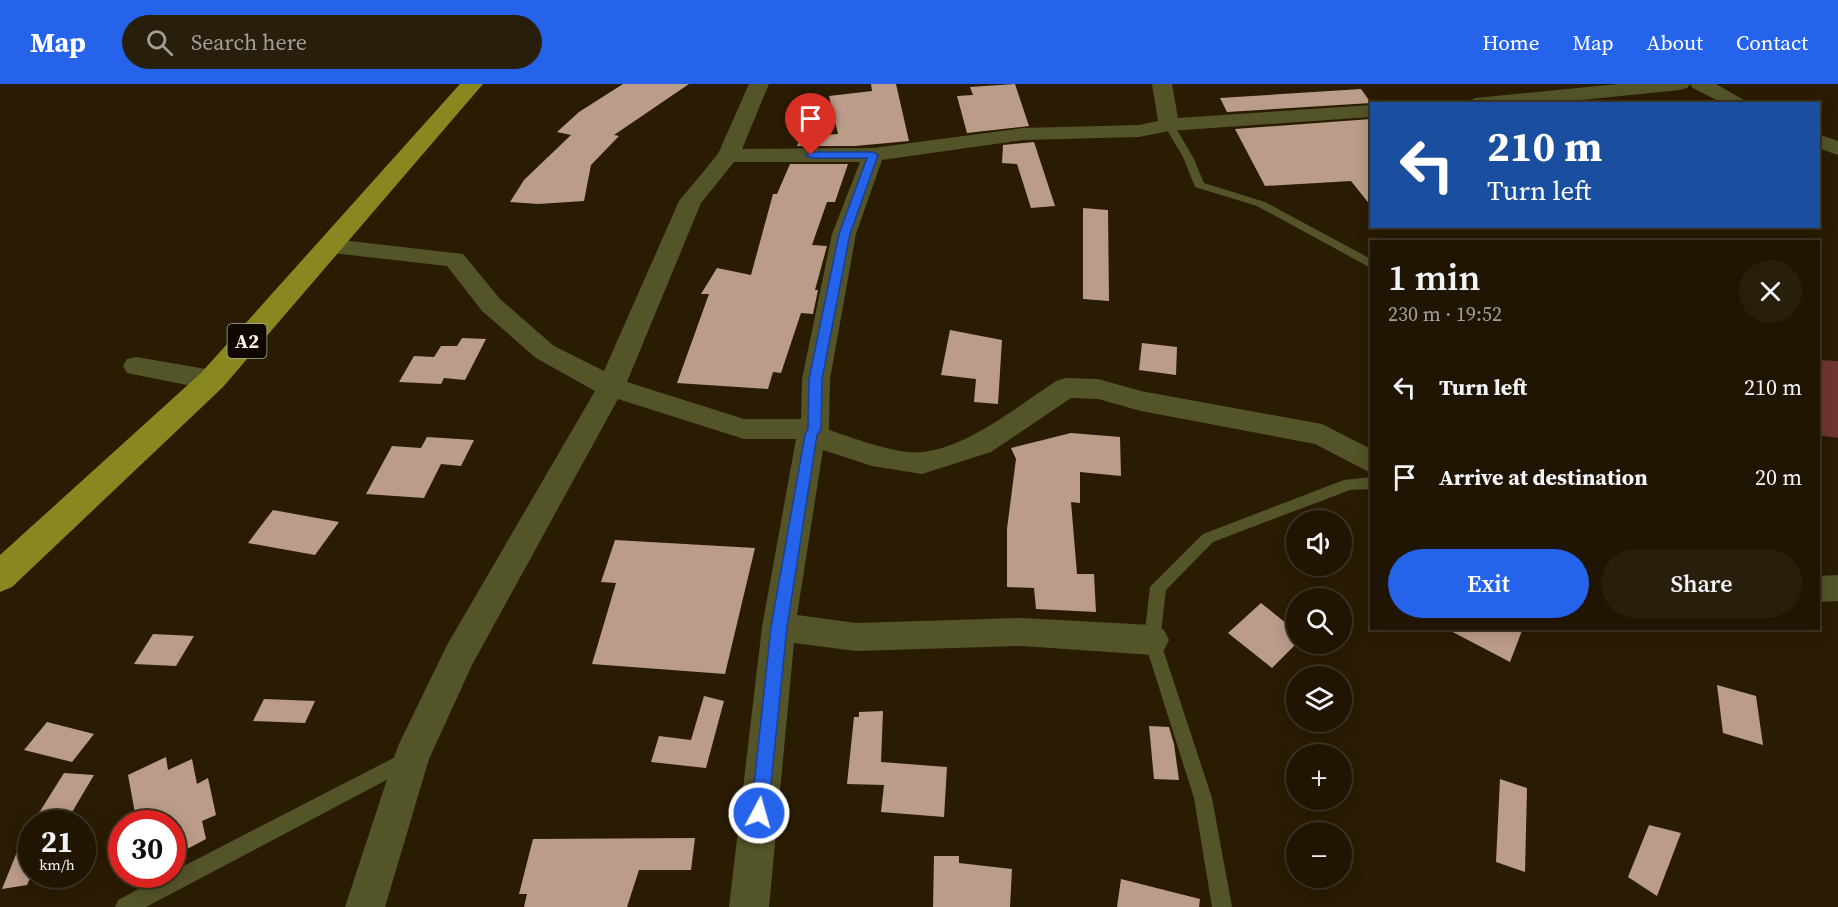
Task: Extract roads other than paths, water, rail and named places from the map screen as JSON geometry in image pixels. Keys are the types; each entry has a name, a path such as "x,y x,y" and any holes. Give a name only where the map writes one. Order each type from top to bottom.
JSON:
{"main road":[{"name":"A2","path":"0,577 212,380 472,84"}],"street":[{"path":"365,907 411,758 459,656 611,387 690,201 728,156 759,84"},
{"path":"1162,84 1169,125"},
{"path":"1495,102 1680,84"},
{"path":"1700,84 1737,102"},
{"path":"728,156 873,155 988,137 1139,131 1169,125 1370,111"},
{"path":"1820,141 1838,149"},
{"path":"749,907 779,627 813,432 816,379 844,234 873,155"},
{"path":"332,246 454,260 491,305 545,352 611,387 744,429 813,432 872,454 922,463 981,444 1065,388 1098,389 1141,401 1322,435 1370,461"},
{"path":"136,366 212,380"},
{"path":"1820,589 1838,588"},
{"path":"779,627 856,636 1022,632 1152,640"}],"lane":[{"path":"1169,125 1188,157 1199,184 1261,204 1370,263"},
{"path":"1222,907 1203,798 1152,640 1158,587 1208,538 1350,484 1370,483"},
{"path":"125,907 411,758"}]}
